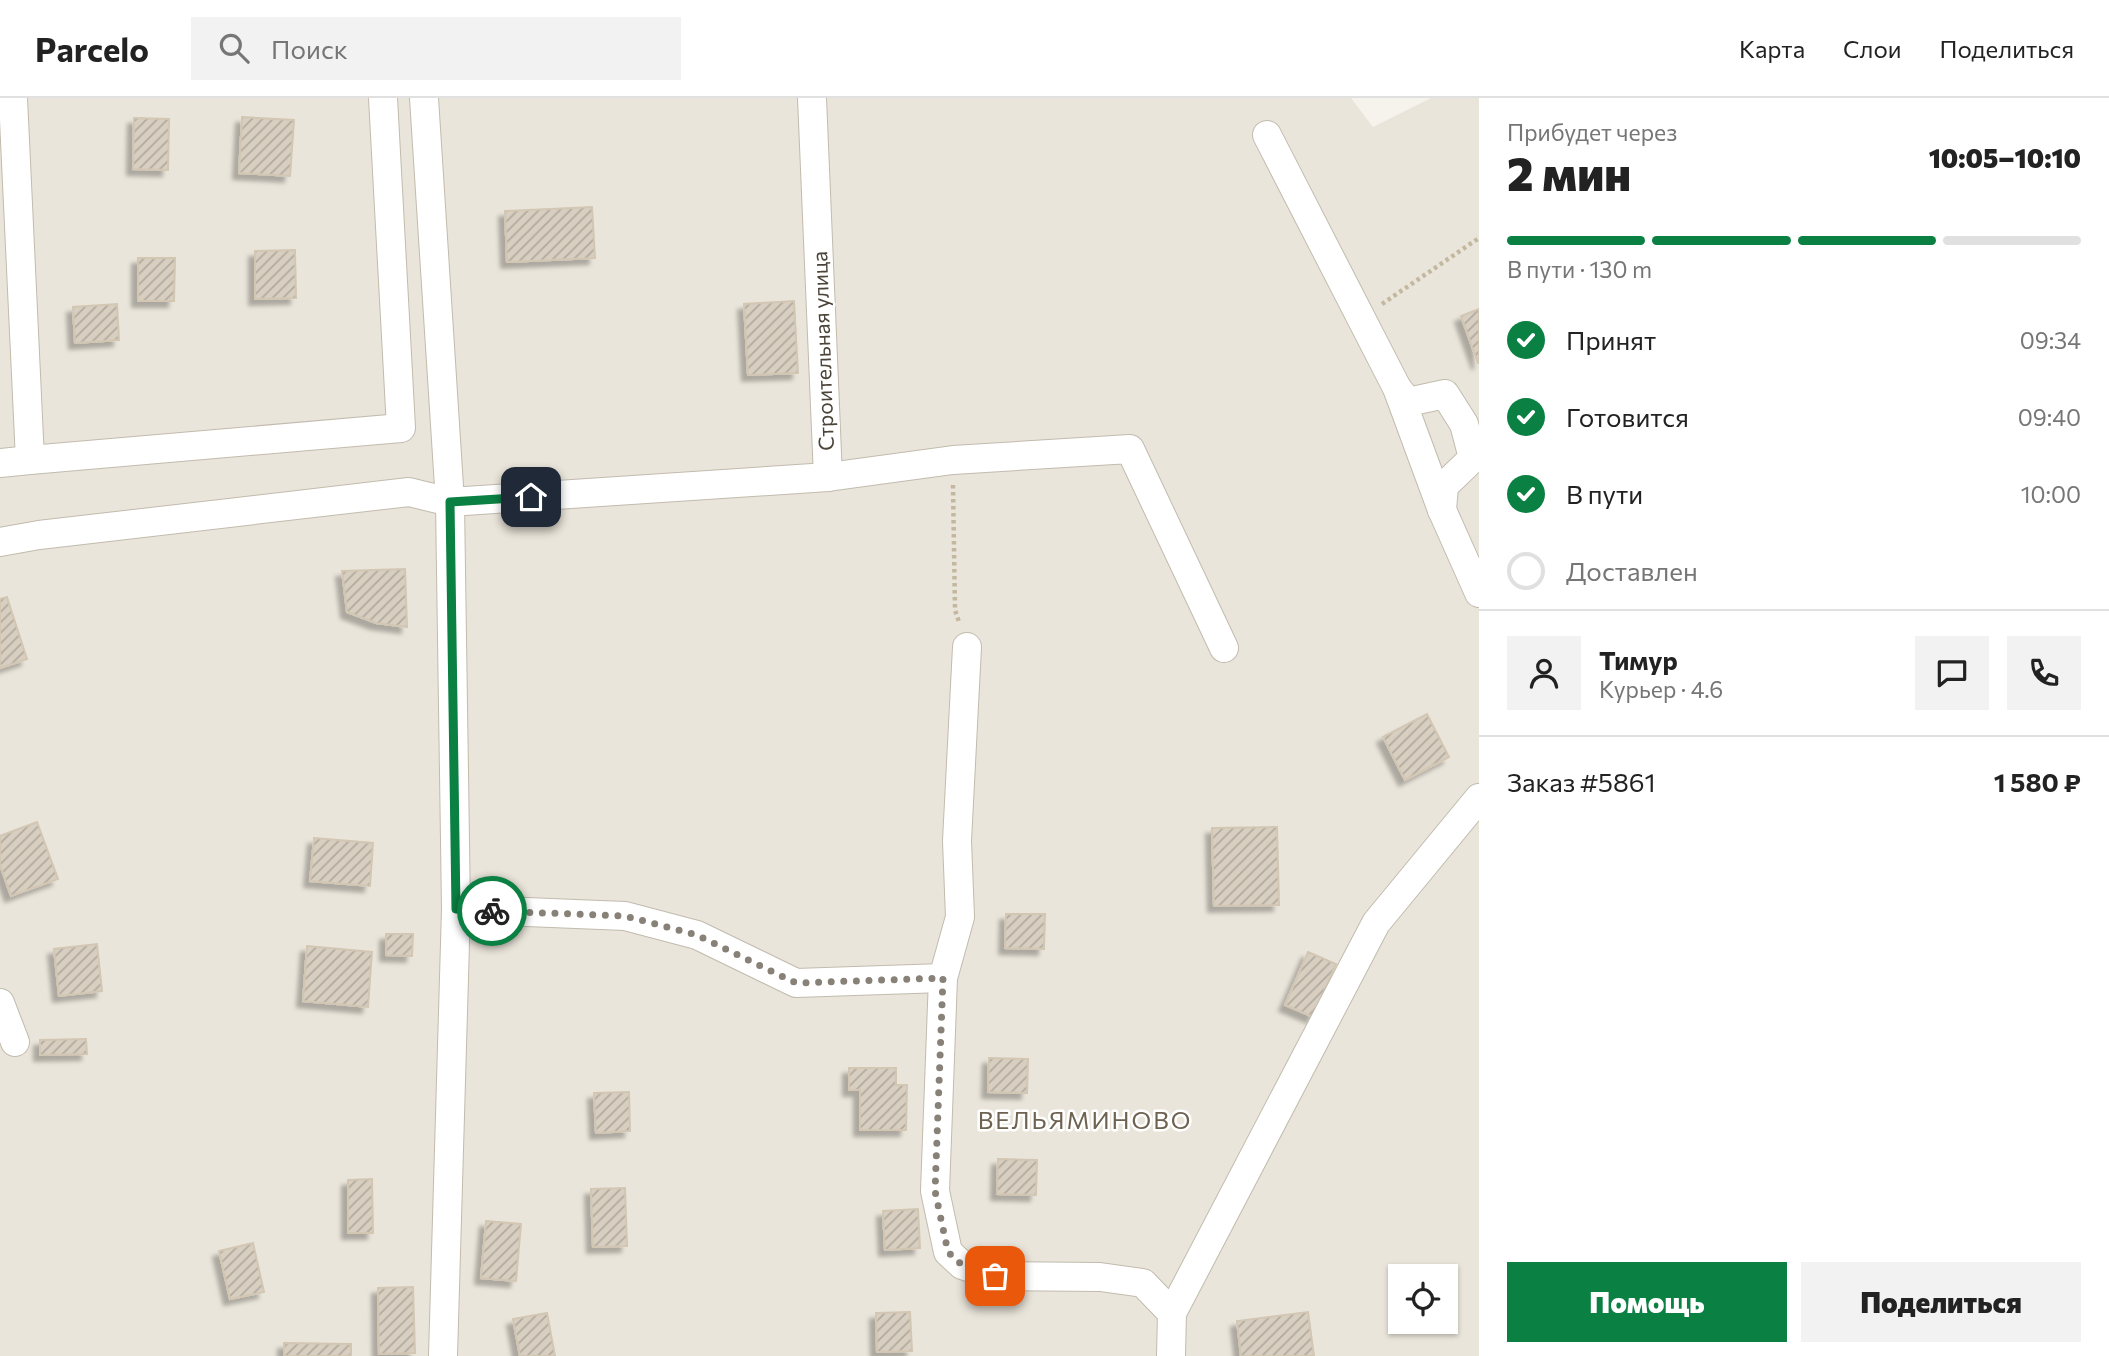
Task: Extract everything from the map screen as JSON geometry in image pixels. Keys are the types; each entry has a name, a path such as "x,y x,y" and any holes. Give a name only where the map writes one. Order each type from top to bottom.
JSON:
{"street":[{"path":"13,98 30,460"},
{"path":"0,463 401,428 383,98"},
{"path":"424,98 450,502 456,909 443,1356"},
{"name":"Строительная улица","path":"0,542 409,492 450,502 828,477 812,98"},
{"path":"1267,135 1397,388 1442,509 1479,593"},
{"path":"1397,388 1408,402 1445,394 1464,424 1473,458 1444,486 1442,509"},
{"path":"828,477 953,460 1130,449 1224,648"},
{"path":"967,647 957,841 960,917 943,978 935,1191 948,1252 962,1265 995,1276 1100,1277 1143,1283 1172,1313"},
{"path":"1171,1356 1172,1313 1376,923 1479,798"},
{"path":"456,909 625,916 697,935 796,983 943,978"},
{"path":"0,1003 15,1042"}],"path":[{"path":"1362,318 1479,238"},
{"path":"953,460 954,610 959,624 968,631 967,647"}],"shaded area":[{"name":"ВЕЛЬЯМИНОВО","path":"0,98 1351,98 1373,127 1431,98 1479,98 1479,1356 0,1356"}],"building":[{"path":"242,117 294,120 290,176 239,173"},
{"path":"134,118 169,119 168,170 133,169"},
{"path":"592,207 595,258 507,262 505,211"},
{"path":"295,250 296,298 255,299 255,251"},
{"path":"138,258 175,258 174,301 138,301"},
{"path":"794,301 798,373 748,375 744,304"},
{"path":"117,304 119,340 75,343 73,307"},
{"path":"1479,309 1479,363 1478,363 1461,316"},
{"path":"405,569 407,627 376,623 347,612 342,571"},
{"path":"7,597 27,659 0,668 0,599"},
{"path":"1427,714 1449,757 1405,780 1383,737"},
{"path":"37,822 58,879 11,896 0,865 0,836"},
{"path":"1277,827 1279,905 1214,906 1212,828"},
{"path":"314,838 373,843 370,886 310,881"},
{"path":"1006,914 1045,914 1044,949 1005,948"},
{"path":"386,934 413,934 412,956 386,955"},
{"path":"97,944 102,991 59,996 54,949"},
{"path":"307,946 372,952 368,1007 303,1001"},
{"path":"1308,952 1336,964 1313,1017 1285,1005"},
{"path":"86,1039 87,1054 40,1055 40,1040"},
{"path":"989,1058 1028,1059 1027,1093 988,1092"},
{"path":"849,1068 896,1068 896,1085 907,1085 906,1130 860,1130 860,1090 849,1090"},
{"path":"629,1092 630,1131 596,1133 594,1093"},
{"path":"998,1159 1037,1160 1036,1195 997,1194"},
{"path":"372,1179 373,1233 348,1233 348,1180"},
{"path":"625,1188 627,1246 593,1247 591,1189"},
{"path":"918,1209 920,1248 885,1250 883,1211"},
{"path":"486,1221 521,1224 516,1281 481,1278"},
{"path":"253,1243 264,1292 230,1299 219,1251"},
{"path":"413,1287 415,1353 379,1354 378,1288"},
{"path":"910,1312 912,1351 877,1352 876,1313"},
{"path":"1308,1312 1314,1356 1241,1356 1237,1321"},
{"path":"547,1313 555,1356 520,1356 513,1319"},
{"path":"284,1343 351,1344 351,1356 284,1356"}],"way so far":[{"path":"492,911 625,916 697,935 796,983 943,978 935,1191 948,1252 962,1265 976,1272 995,1276"}],"district":[{"name":"ВЕЛЬЯМИНОВО","path":"1085,1119"}],"route":[{"path":"492,911 456,909 450,502 531,497"}]}
